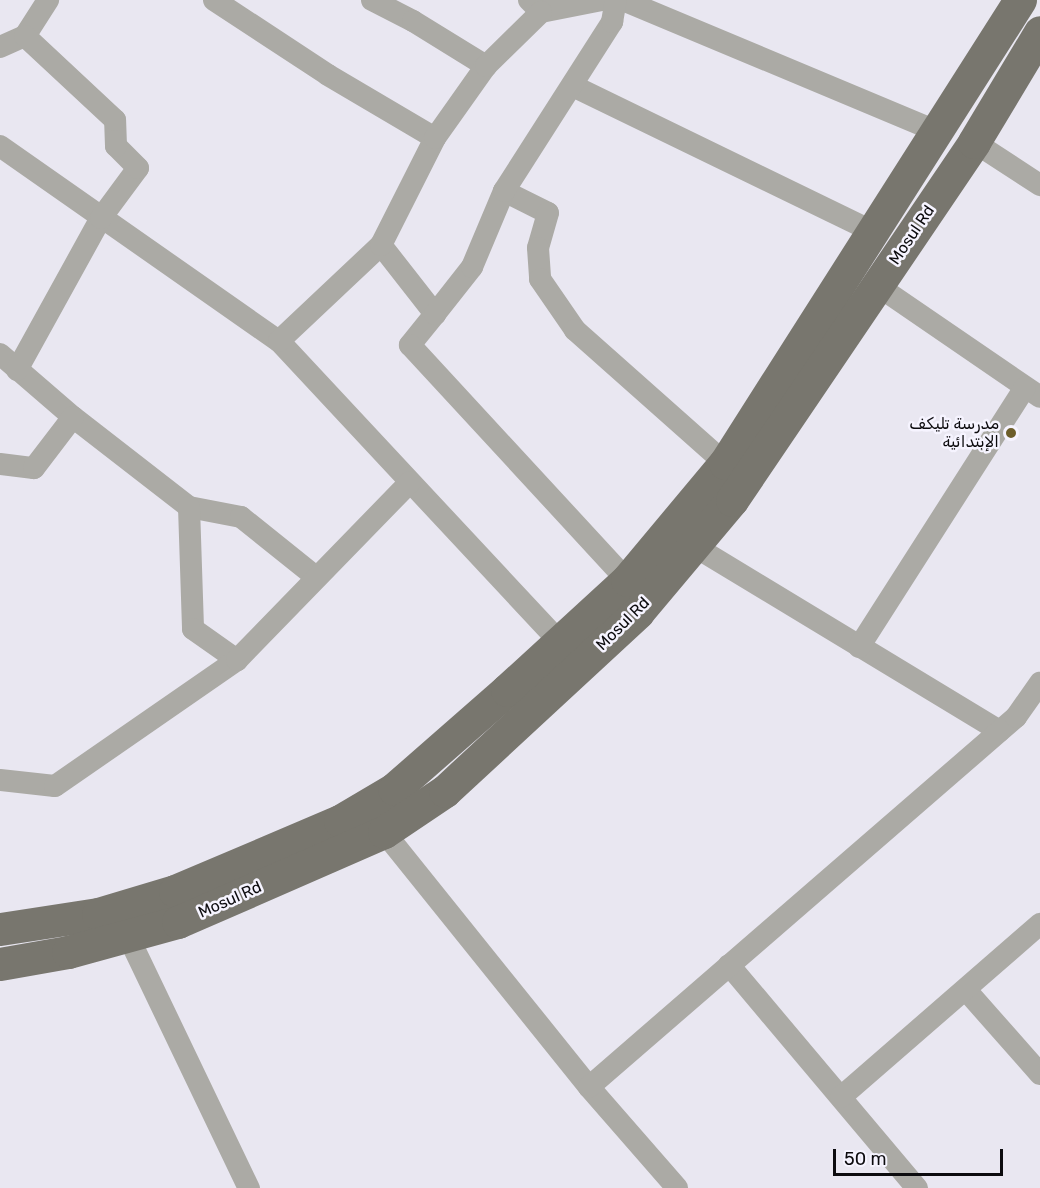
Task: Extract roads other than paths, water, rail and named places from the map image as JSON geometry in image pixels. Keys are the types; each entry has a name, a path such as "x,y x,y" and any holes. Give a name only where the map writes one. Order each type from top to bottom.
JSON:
{"main road":[{"path":"0,930 98,914 175,891 340,821 394,789 507,690 627,580 724,464 870,230 936,131 1024,12"},
{"name":"Mosul Rd","path":"1,969 178,922 384,832 445,791 638,612 732,500 974,142 1040,32"},
{"path":"507,690 528,716"}],"street":[{"path":"0,47 25,36 48,0"},
{"path":"214,0 328,75 435,138"},
{"path":"372,0 414,21 486,66"},
{"path":"279,341 381,245 435,138 486,66 535,6 602,0"},
{"path":"616,0 612,22 504,191 472,267 410,345 627,580"},
{"path":"623,0 936,131"},
{"path":"17,370 101,218 138,168 116,146 115,120 25,36"},
{"path":"573,86 870,230"},
{"path":"974,142 1040,185"},
{"path":"0,146 279,341 559,641"},
{"path":"504,191 548,213 538,248 540,279 575,330 724,464"},
{"path":"381,245 435,314"},
{"path":"859,647 1033,392 878,286"},
{"path":"0,354 73,417 189,507 241,517 316,577"},
{"path":"0,465 34,468 73,417"},
{"path":"0,780 55,786 237,660 410,482"},
{"path":"189,507 193,629 237,660"},
{"path":"694,546 999,731"},
{"path":"589,1087 1016,717 1040,684"},
{"path":"384,832 668,1186"},
{"path":"841,1097 1040,924"},
{"path":"128,936 249,1188"},
{"path":"729,965 917,1188"},
{"path":"966,990 1040,1074"}],"place":[{"name":"مدرسة تليكف الإبتدائية","path":"1011,433"}]}
